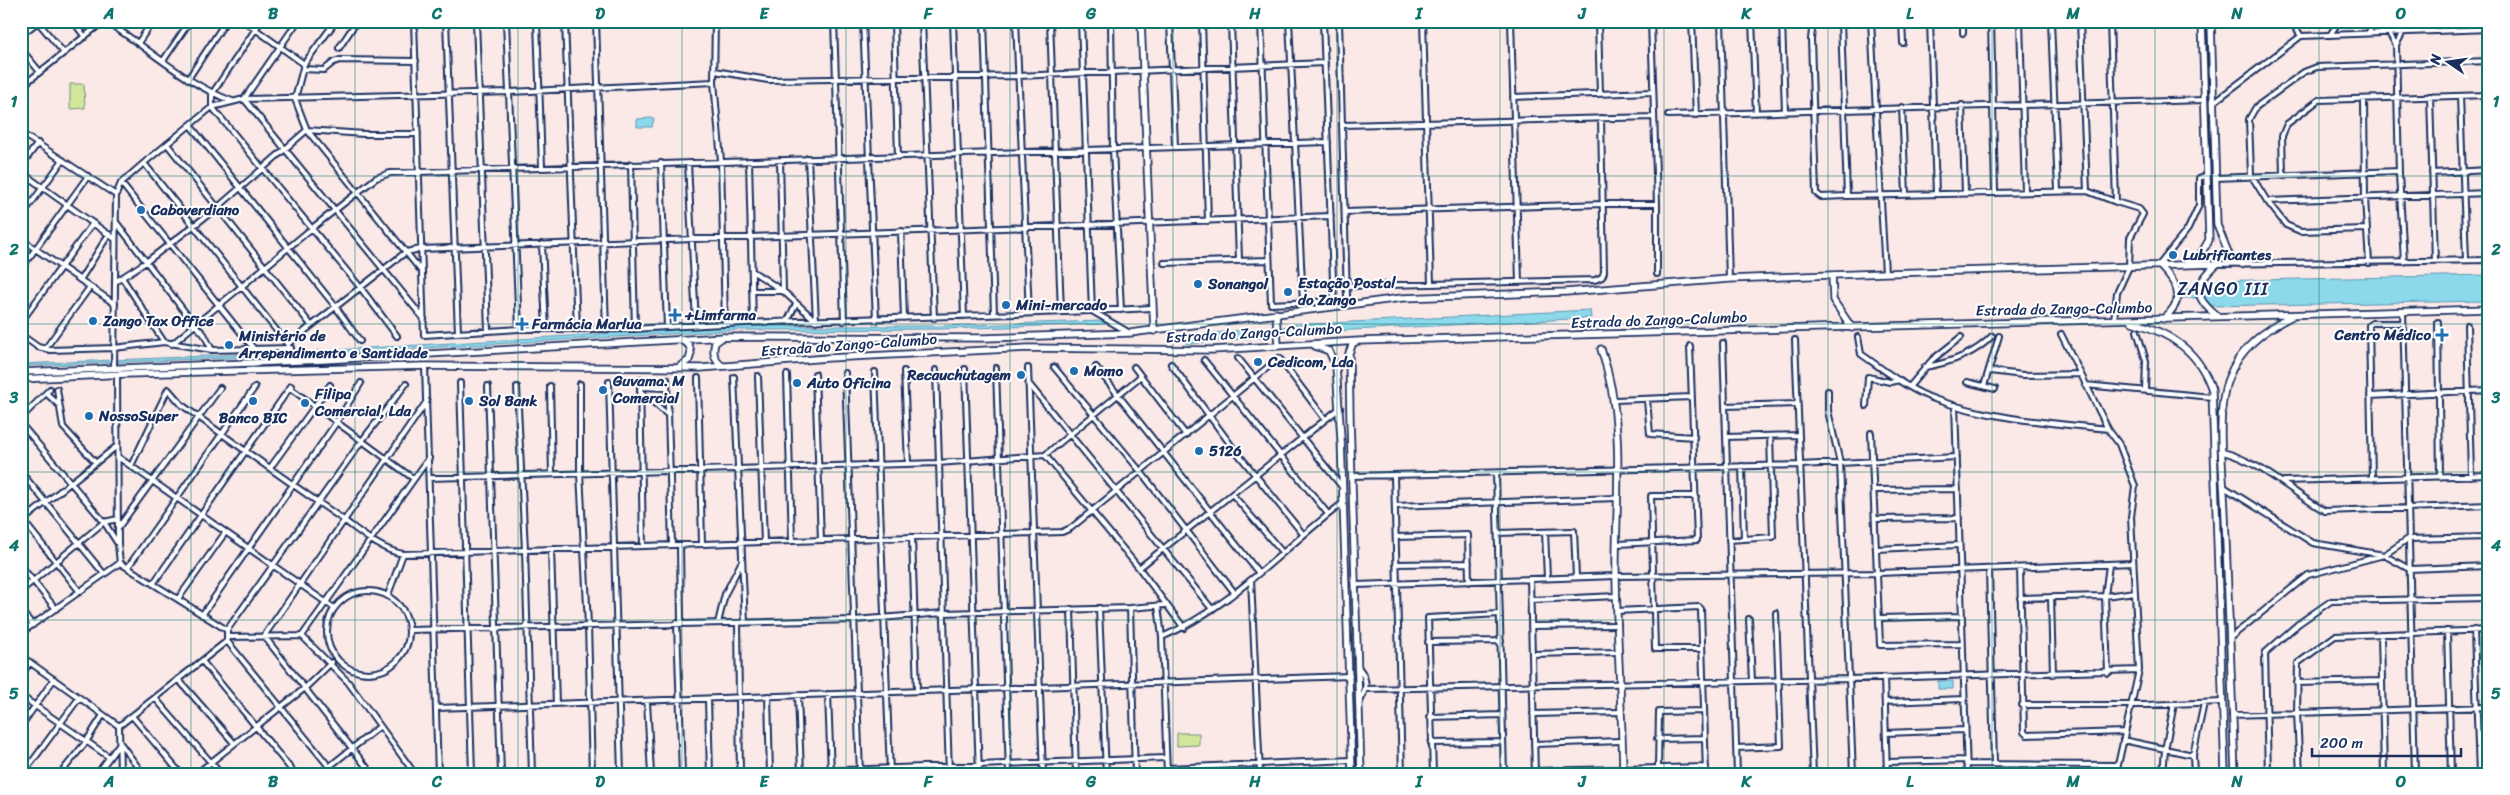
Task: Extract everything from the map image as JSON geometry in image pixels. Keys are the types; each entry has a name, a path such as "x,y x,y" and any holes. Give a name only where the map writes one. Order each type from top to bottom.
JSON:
{"main road":[{"path":"1141,21 1151,308 1154,331"},
{"path":"2183,265 2199,257 2209,240 2202,21"},
{"path":"2211,21 2214,178 2217,224 2230,257 2242,264"},
{"path":"2200,264 2202,279"},
{"path":"2129,267 2217,264"},
{"path":"2217,264 2202,279 2198,288 2201,301 2217,316"},
{"path":"2160,265 2177,287 2178,297 2176,305 2163,319"},
{"name":"Estrada do Zango-Calumbo","path":"21,379 116,371 443,354 676,338 941,338 1130,333 1154,331 1334,303 1402,298 1566,292 1729,280 1832,275 2129,267"},
{"path":"1832,275 1833,300 1852,328"},
{"name":"Estrada do Zango-Calumbo","path":"21,372 425,366 677,368 1028,348 1179,350 1359,341 2489,309"},
{"path":"1276,313 1278,345"},
{"path":"2235,774 2222,407 2224,393 2232,369 2251,342 2296,314"},
{"path":"2126,320 2159,330 2184,345 2197,359 2208,379 2214,398 2226,774"},
{"path":"723,366 716,361 714,347 717,340 725,337"},
{"path":"676,338 686,342 692,353 689,360 677,368"},
{"path":"1359,341 1353,343 1349,353 1362,774"},
{"path":"1303,344 1322,347 1332,355 1336,367 1340,408 1352,774"},
{"path":"1601,348 1615,400 1619,470 1616,576 1623,771"}],"street":[{"path":"73,21 85,37"},
{"path":"21,87 104,21 212,94 232,101"},
{"path":"114,26 117,21"},
{"path":"138,43 153,21"},
{"path":"163,61 190,21"},
{"path":"188,79 226,21"},
{"path":"244,21 304,64"},
{"path":"261,21 212,94 212,107 360,287 397,336"},
{"path":"244,99 298,21"},
{"path":"336,21 304,64 295,99 307,130 422,272"},
{"path":"339,48 357,21"},
{"path":"414,21 418,93 424,335 488,330 635,329 724,322 876,320 1151,308"},
{"path":"446,21 458,333"},
{"path":"476,21 488,330"},
{"path":"506,21 519,329"},
{"path":"537,21 542,168"},
{"path":"566,21 577,329"},
{"path":"596,21 606,329"},
{"path":"715,21 714,82 721,161 724,322"},
{"path":"834,21 844,321"},
{"path":"863,21 876,320"},
{"path":"894,21 898,157"},
{"path":"922,21 932,229 934,318"},
{"path":"953,21 956,154 964,316"},
{"path":"984,21 984,76 994,314"},
{"path":"1016,21 1029,313"},
{"path":"1050,21 1061,312"},
{"path":"1081,21 1092,311"},
{"path":"1111,21 1113,149 1121,310"},
{"path":"1170,21 1175,147"},
{"path":"1202,21 1208,221"},
{"path":"1231,21 1239,260"},
{"path":"1261,21 1271,304 1334,303 1323,21"},
{"path":"1289,21 1297,218 1303,303"},
{"path":"1339,21 1348,297"},
{"path":"1423,21 1431,284"},
{"path":"1511,21 1519,282"},
{"path":"1598,21 1600,94"},
{"path":"1652,21 1657,274"},
{"path":"1692,21 1696,115"},
{"path":"1721,21 1729,280"},
{"path":"1752,21 1756,113"},
{"path":"1782,21 1784,112"},
{"path":"1813,21 1811,39 1815,111 1816,193 1821,197 1995,191 2087,191 2142,211 2130,238 2129,267 2118,293 2114,320"},
{"path":"1841,21 1847,196"},
{"path":"1871,21 1874,108 1885,273"},
{"path":"1902,21 1903,43"},
{"path":"1930,21 1936,193"},
{"path":"1963,21 1963,33"},
{"path":"1990,21 1995,191"},
{"path":"2020,21 2025,191"},
{"path":"2051,21 2058,191"},
{"path":"2080,21 2087,191"},
{"path":"2110,21 2116,202"},
{"path":"2287,21 2295,27 2301,36"},
{"path":"2295,27 2300,21"},
{"path":"2330,35 2339,21"},
{"path":"2368,33 2376,21"},
{"path":"2396,45 2413,21"},
{"path":"21,35 38,22 64,54"},
{"path":"2212,103 2301,36 2489,29"},
{"path":"2389,33 2396,45 2399,171 2404,262"},
{"path":"21,49 40,72"},
{"path":"303,69 324,70 340,60 416,61"},
{"path":"2366,229 2292,229 2286,225 2267,201 2251,175 2249,119 2256,107 2309,69 2489,61"},
{"path":"715,70 768,80 865,79 896,76 1017,76 1325,63"},
{"path":"226,630 120,562 114,348 116,195 122,184 144,163 212,107 232,101 418,93 510,92 714,82"},
{"path":"1513,97 1652,92"},
{"path":"2283,174 2282,136 2287,124 2320,100 2489,95 2489,99"},
{"path":"2430,96 2435,262"},
{"path":"2460,96 2466,260"},
{"path":"244,99 382,270 424,318"},
{"path":"2364,99 2365,198 2369,263"},
{"path":"1668,114 1696,115 1992,104 2205,100"},
{"path":"1962,105 1965,192"},
{"path":"1902,107 1906,194"},
{"path":"1342,125 1654,117"},
{"path":"1347,286 1595,280 1602,277 1604,272 1604,204 1601,118"},
{"path":"190,125 336,306 360,341"},
{"path":"115,282 123,279 217,208 307,130 364,134 418,134"},
{"path":"21,133 116,195"},
{"path":"172,344 218,304 382,174 688,162 839,157 870,158 1023,151 1328,142"},
{"path":"21,166 38,143"},
{"path":"167,144 311,324"},
{"path":"808,158 810,234 816,321"},
{"path":"21,217 63,160"},
{"path":"749,160 752,237 752,322"},
{"path":"780,160 784,292"},
{"path":"688,162 696,324"},
{"path":"21,335 45,349 114,348 164,342 212,350 291,348 144,163"},
{"path":"631,164 635,329"},
{"path":"661,164 667,327"},
{"path":"2432,173 2489,170"},
{"path":"2214,178 2251,175 2399,171"},
{"path":"21,172 116,239"},
{"path":"2160,265 2188,229 2199,205 2199,178 2208,174"},
{"path":"21,269 88,176"},
{"path":"122,184 254,349"},
{"path":"2267,201 2489,193"},
{"path":"1345,212 1657,204"},
{"path":"288,344 311,324 406,252 422,249 485,245 1331,216"},
{"path":"116,222 194,324 204,334 212,350"},
{"path":"21,322 93,223"},
{"path":"901,231 904,318"},
{"path":"80,280 109,234"},
{"path":"21,239 115,304"},
{"path":"542,244 546,329"},
{"path":"1164,263 1269,260"},
{"path":"2217,264 2489,260"},
{"path":"752,271 784,292 816,321"},
{"path":"123,279 164,342"},
{"path":"45,349 90,287"},
{"path":"752,291 784,292"},
{"path":"787,322 796,304"},
{"path":"1092,311 1130,333"},
{"path":"2403,312 2415,774"},
{"path":"2438,322 2440,477"},
{"path":"2372,479 2369,325 2372,323 2402,323"},
{"path":"2467,325 2471,476"},
{"path":"2137,331 2146,361 2145,390"},
{"path":"2061,334 2108,429 2119,444 2135,486 2131,517 2140,670 2116,774"},
{"path":"1925,367 1942,363 1977,349 1992,336"},
{"path":"1984,386 1999,336"},
{"path":"1858,337 1861,354 1900,380 1936,400 1955,406 2026,420 2108,429"},
{"path":"1910,386 1925,367 1961,337"},
{"path":"1795,340 1813,774"},
{"path":"1723,343 1736,774"},
{"path":"1617,544 1697,540 1690,346"},
{"path":"1238,358 1343,488"},
{"path":"131,466 168,389 179,403 319,503 390,551 403,554 1065,532 1164,454 1208,415 1279,358 1325,419"},
{"path":"1204,360 1328,514"},
{"path":"1171,364 1208,415 1303,534"},
{"path":"425,366 435,631 438,774"},
{"path":"1054,366 1092,415 1141,472 1234,592"},
{"path":"1096,366 1258,572"},
{"path":"1134,367 1186,435"},
{"path":"996,368 1002,612 1009,774"},
{"path":"1028,368 1043,774"},
{"path":"965,369 979,774"},
{"path":"936,370 949,774"},
{"path":"904,371 908,464"},
{"path":"1990,371 2023,375 2081,374"},
{"path":"876,372 883,617 890,774"},
{"path":"846,373 860,771"},
{"path":"815,374 821,540"},
{"path":"788,375 792,540"},
{"path":"758,376 764,542"},
{"path":"429,478 938,463 1045,455 1141,376"},
{"path":"734,377 736,469 742,542 741,562 745,623"},
{"path":"1866,406 1868,377 1890,382 1900,380"},
{"path":"698,378 702,544"},
{"path":"667,379 672,545"},
{"path":"640,380 643,546"},
{"path":"609,382 621,774"},
{"path":"1028,382 1212,609"},
{"path":"1967,382 1995,389"},
{"path":"202,615 336,423 361,384"},
{"path":"335,774 227,639 226,630 274,567 361,442 406,384"},
{"path":"460,384 472,774"},
{"path":"580,384 580,473 588,625 592,774"},
{"path":"270,468 330,385"},
{"path":"2085,385 2214,398"},
{"path":"488,386 501,774"},
{"path":"550,386 552,474"},
{"path":"128,568 255,387"},
{"path":"153,584 290,387 361,442 414,479"},
{"path":"517,387 525,550 532,774"},
{"path":"118,528 220,388"},
{"path":"640,389 667,388"},
{"path":"21,418 50,389"},
{"path":"57,389 63,427 96,463"},
{"path":"640,389 668,416"},
{"path":"2370,396 2489,390"},
{"path":"1828,391 1828,411 1840,463 1854,774"},
{"path":"46,393 59,405"},
{"path":"1615,400 1692,397"},
{"path":"1647,400 1650,434 1694,437"},
{"path":"264,636 427,401"},
{"path":"1725,406 1797,404"},
{"path":"1955,406 1966,774"},
{"path":"1139,568 1340,408"},
{"path":"21,424 104,522 118,544"},
{"path":"1871,433 1881,645 1962,644"},
{"path":"1726,437 1798,435"},
{"path":"1729,540 1773,537 1770,436"},
{"path":"80,592 22,520 118,446"},
{"path":"2223,452 2283,481 2302,498 2325,511 2489,505"},
{"path":"1045,455 1139,568 1184,628"},
{"path":"118,457 334,608"},
{"path":"1352,476 1771,466 1957,457"},
{"path":"302,636 429,458"},
{"path":"1742,466 1744,539"},
{"path":"21,472 104,574"},
{"path":"1496,473 1501,641 1504,773 1433,773 1429,688 1429,617 1500,614"},
{"path":"2283,481 2489,475"},
{"path":"1394,476 1402,774"},
{"path":"2224,487 2313,543 2384,555 2409,569 2489,566"},
{"path":"1874,490 1958,489"},
{"path":"1232,494 1282,552"},
{"path":"1696,496 1651,496 1656,650 1702,649"},
{"path":"1395,506 1497,504 1618,498"},
{"path":"1162,637 1184,628 1212,609 1343,503"},
{"path":"1875,520 1959,518"},
{"path":"21,592 104,522 118,519"},
{"path":"1546,532 1547,578"},
{"path":"1498,533 1574,532 1576,577"},
{"path":"178,599 225,533"},
{"path":"1396,537 1468,535 1469,582"},
{"path":"912,537 917,691"},
{"path":"2230,638 2308,575 2384,555 2408,539 2489,537"},
{"path":"680,545 679,700 682,774"},
{"path":"1876,549 1959,545"},
{"path":"551,549 556,704"},
{"path":"388,595 403,554"},
{"path":"21,633 120,562"},
{"path":"718,623 725,594 741,562"},
{"path":"1396,564 1469,562"},
{"path":"1356,585 1616,576 1878,573 2134,563"},
{"path":"2108,672 2105,596 2109,565"},
{"path":"21,566 56,609"},
{"path":"2020,568 2022,728 2027,735 2125,732"},
{"path":"1989,569 1994,764"},
{"path":"1251,579 1260,774"},
{"path":"1530,579 1535,772 1623,771 1706,767"},
{"path":"367,590 388,595 401,606 410,630 408,643 403,655 394,665 383,671 370,674 357,672 345,667 330,649 327,634 329,618 334,608 343,599 354,593 367,590"},
{"path":"2020,598 2105,596 2135,592"},
{"path":"1531,600 1617,596"},
{"path":"2051,597 2053,674"},
{"path":"2268,774 2265,653 2292,630 2333,601 2489,598"},
{"path":"410,630 435,631 679,622 745,623 854,620 944,613 1130,608 1166,605"},
{"path":"1158,606 1162,637 1167,774"},
{"path":"1099,608 1106,774"},
{"path":"1130,608 1135,774"},
{"path":"1617,611 1700,608 1706,774"},
{"path":"1071,609 1076,774"},
{"path":"21,611 33,625"},
{"path":"1736,748 1781,746 1776,613"},
{"path":"1880,618 1962,616"},
{"path":"1749,620 1752,681"},
{"path":"738,623 739,774 860,771 889,767 1166,758"},
{"path":"1531,626 1618,625"},
{"path":"2474,630 2479,774"},
{"path":"2300,774 2297,713 2298,664 2334,636 2489,630"},
{"path":"2447,631 2450,774"},
{"path":"2381,634 2381,711 2384,774"},
{"path":"264,636 372,774"},
{"path":"119,726 227,639 264,636 302,636 348,682 415,774"},
{"path":"1428,642 1501,641"},
{"path":"1532,654 1618,652"},
{"path":"21,656 119,726"},
{"path":"196,774 280,705 305,688 336,658"},
{"path":"202,661 296,774"},
{"path":"21,676 30,662"},
{"path":"1358,668 1366,679 1366,688 1360,702"},
{"path":"1366,688 1400,689 1809,680 2140,670"},
{"path":"436,708 1350,676"},
{"path":"1884,677 1887,774"},
{"path":"21,726 54,680"},
{"path":"178,680 234,743"},
{"path":"2297,683 2381,681"},
{"path":"828,694 831,772"},
{"path":"798,695 801,773"},
{"path":"21,696 108,757"},
{"path":"768,696 770,773"},
{"path":"24,773 79,698"},
{"path":"155,698 221,774"},
{"path":"708,699 710,774"},
{"path":"1885,702 1964,699"},
{"path":"647,702 651,774"},
{"path":"2022,705 2223,702"},
{"path":"2194,774 2193,754 2204,703"},
{"path":"2163,774 2165,750 2174,704"},
{"path":"2232,716 2489,707"},
{"path":"1658,768 1657,739 1659,712 1704,711"},
{"path":"1533,714 1621,712"},
{"path":"60,774 86,742 103,715"},
{"path":"1430,717 1502,715"},
{"path":"132,716 181,774"},
{"path":"119,726 120,774"},
{"path":"320,774 379,727"},
{"path":"1886,733 1965,730"},
{"path":"1657,739 1705,738"},
{"path":"2123,740 2165,750 2193,754"},
{"path":"1534,744 1621,741"},
{"path":"1431,743 1503,742"},
{"path":"97,774 120,743"},
{"path":"120,743 144,774"},
{"path":"1167,768 1352,760"},
{"path":"1887,762 2118,765"},
{"path":"920,767 920,774"}],"green space":[{"path":"70,84 84,84 85,108 70,109"},
{"path":"1177,733 1199,733 1199,745 1177,746"}],"water":[{"path":"654,118 652,127 637,127 637,119"},
{"path":"2489,275 2489,301 2208,306 2203,298 2184,298 2184,289 2203,289 2207,281"},
{"path":"1590,310 1591,318 1292,333 1272,332 1263,337 1187,344 1181,340 1186,336 1262,328 1280,328 1292,325"},
{"path":"1103,321 1106,324 940,329 737,330 301,355 21,366 21,364 301,352 737,326 940,326"},
{"path":"1938,681 1953,681 1953,689 1938,689"}],"place":[{"name":"Caboverdiano","path":"141,210"},
{"name":"Lubrificantes","path":"2173,255"},
{"name":"Sonangol","path":"1198,284"},
{"name":"Estação Postal do Zango","path":"1288,292"},
{"name":"Mini-mercado","path":"1006,305"},
{"name":"+Limfarma","path":"675,315"},
{"name":"Zango Tax Office","path":"93,321"},
{"name":"Farmácia Marlua","path":"522,324"},
{"name":"Centro Médico","path":"2442,335"},
{"name":"Ministério de Arrependimento e Santidade","path":"229,345"},
{"name":"Cedicom, Lda","path":"1258,362"},
{"name":"Momo","path":"1074,371"},
{"name":"Recauchutagem","path":"1021,375"},
{"name":"Auto Oficina","path":"797,383"},
{"name":"Guvama. M Comercial","path":"603,390"},
{"name":"Banco BIC","path":"253,401"},
{"name":"Sol Bank","path":"469,401"},
{"name":"Filipa Comercial, Lda","path":"305,403"},
{"name":"NossoSuper","path":"89,416"},
{"name":"5126","path":"1199,451"}],"district":[{"name":"ZANGO III","path":"2223,289"}]}
